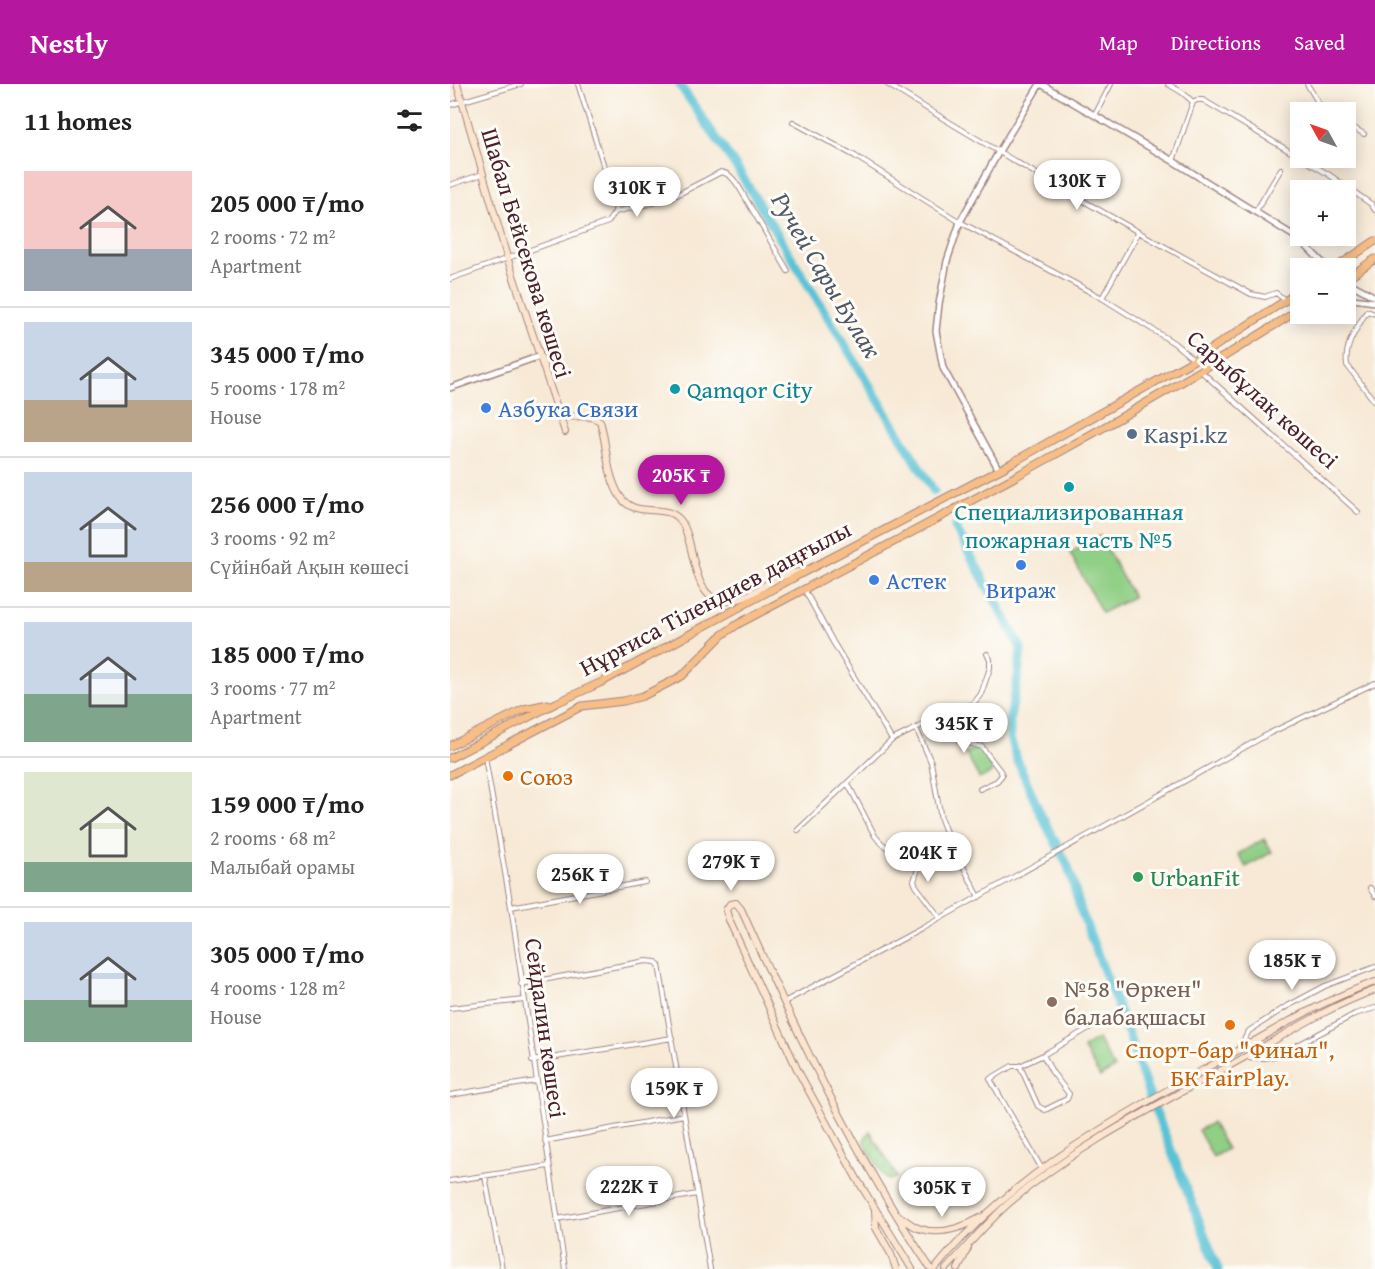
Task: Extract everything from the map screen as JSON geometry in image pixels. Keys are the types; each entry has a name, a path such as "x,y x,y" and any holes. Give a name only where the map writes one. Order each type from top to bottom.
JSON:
{"main road":[{"name":"Шабал Бейсекова көшесі","path":"457,84 507,257 565,432"},
{"path":"1350,258 1375,241"},
{"path":"1356,273 1375,259"},
{"name":"Нұрғиса Тілендиев даңғылы","path":"450,759 556,703 641,662 804,572 999,470 1194,360 1290,298"},
{"name":"Нұрғиса Тілендиев даңғылы","path":"450,776 582,706 644,696 682,676 722,635 738,624 1006,483 1202,372 1290,315"},
{"name":"Сарыбұлақ көшесі","path":"1194,360 1202,372"},
{"path":"559,416 572,418 588,416 600,421 617,492 630,506 650,511 663,510 681,522 700,583 709,596 726,602 740,598 792,571 804,572"},
{"path":"999,470 1006,483"},
{"path":"892,526 898,538"},
{"path":"576,694 582,706"},
{"path":"450,746 524,709 556,703"},
{"path":"912,1269 875,1210 798,1071 767,1007 726,910 733,903 741,909 783,1002 839,1115 896,1214 933,1269 1016,1188 1044,1171"},
{"path":"946,1269 1009,1203 1075,1145 1145,1108 1238,1051 1323,1003 1375,982"},
{"path":"1163,1097 1246,1057 1328,1009 1375,990"},
{"path":"875,1210 876,1228 891,1254 896,1269"},
{"path":"896,1214 918,1228 933,1231 958,1229 988,1214"},
{"path":"958,1269 972,1241"}],"street":[{"path":"450,105 521,84"},
{"path":"450,279 608,222 614,214 616,205 578,84"},
{"path":"887,84 998,153 1138,233 1251,294 1265,297 1276,293 1286,301"},
{"path":"999,470 943,368 936,331 947,261 960,222 1040,84 1256,211 1299,239 1318,258"},
{"path":"1095,115 1111,84"},
{"path":"1168,84 1184,93 1193,102"},
{"path":"1307,84 1317,102"},
{"path":"1193,102 1203,100 1328,174 1371,204 1375,210"},
{"path":"1173,161 1193,102"},
{"name":"Сарыбұлақ көшесі","path":"793,122 855,156 960,222 1102,298 1174,343 1194,360"},
{"path":"1356,129 1364,134"},
{"path":"1256,211 1281,169"},
{"path":"614,214 669,199 721,172 726,173 739,188 789,271"},
{"path":"450,185 483,174"},
{"path":"1102,298 1138,233"},
{"path":"1356,286 1375,297"},
{"path":"1356,299 1375,302"},
{"path":"1375,314 1367,311 1352,334 1346,360 1347,365 1375,402"},
{"path":"450,388 540,357"},
{"name":"Сарыбұлақ көшесі","path":"1202,372 1358,512"},
{"path":"804,589 892,740"},
{"path":"798,830 892,740 942,715 973,704 981,694 990,668 990,659 987,654"},
{"path":"783,1002 979,897 1270,733 1375,683"},
{"path":"942,715 959,740 982,747 1001,771 1002,776 980,789"},
{"path":"916,728 930,755 941,819 979,897"},
{"name":"Сейдалин көшесі","path":"485,757 511,907 532,1061 565,1269"},
{"path":"848,784 875,836 881,843 897,852 914,857 919,867 914,881 916,886 940,918"},
{"path":"914,857 947,835"},
{"path":"511,907 645,882"},
{"path":"1370,888 1375,896"},
{"path":"521,984 645,961 656,962 659,965 709,1269"},
{"path":"1238,1051 1249,1031 1284,1008 1325,987 1375,967"},
{"path":"450,1008 524,999"},
{"path":"1246,1057 1263,1058 1280,1055 1355,1014 1375,1008"},
{"path":"1044,1171 990,1079 1012,1066 1020,1066 1043,1055 1096,1024"},
{"path":"532,1061 672,1038"},
{"path":"1020,1066 1038,1106 1044,1110 1067,1099 1069,1094 1052,1072 1043,1055"},
{"path":"450,1095 536,1081"},
{"path":"545,1141 684,1115"},
{"path":"450,1181 549,1166"},
{"path":"485,1176 502,1269"},
{"path":"557,1218 697,1194"}],"green space":[{"path":"1100,536 1133,597 1102,613 1070,553"},
{"path":"980,747 992,770 991,773 981,778 966,754"},
{"path":"1264,839 1272,852 1246,867 1238,854"},
{"path":"1098,1039 1114,1068 1100,1077 1083,1048"},
{"path":"1212,1123 1227,1149 1213,1157 1198,1130"},
{"path":"870,1131 897,1177 890,1180 884,1177 863,1141"}],"waterway":[{"name":"Ручей Сары Булак","path":"679,84 737,168 934,491"},
{"path":"955,527 1021,648 1010,718 1010,738 1016,757 1040,813 1068,866 1081,911 1148,1092 1218,1269"}],"place":[{"name":"Qamqor City","path":"675,389"},
{"name":"Азбука Связи","path":"486,408"},
{"name":"Kaspi.kz","path":"1132,434"},
{"name":"Специализированная пожарная часть №5","path":"1069,487"},
{"name":"Вираж","path":"1021,565"},
{"name":"Астек","path":"874,580"},
{"name":"Союз","path":"508,776"},
{"name":"UrbanFit","path":"1138,877"},
{"name":"№58 \"Өркен\" балабақшасы","path":"1052,1002"},
{"name":"Спорт-бар \"Финал\", БК FairPlay.","path":"1230,1025"}]}
